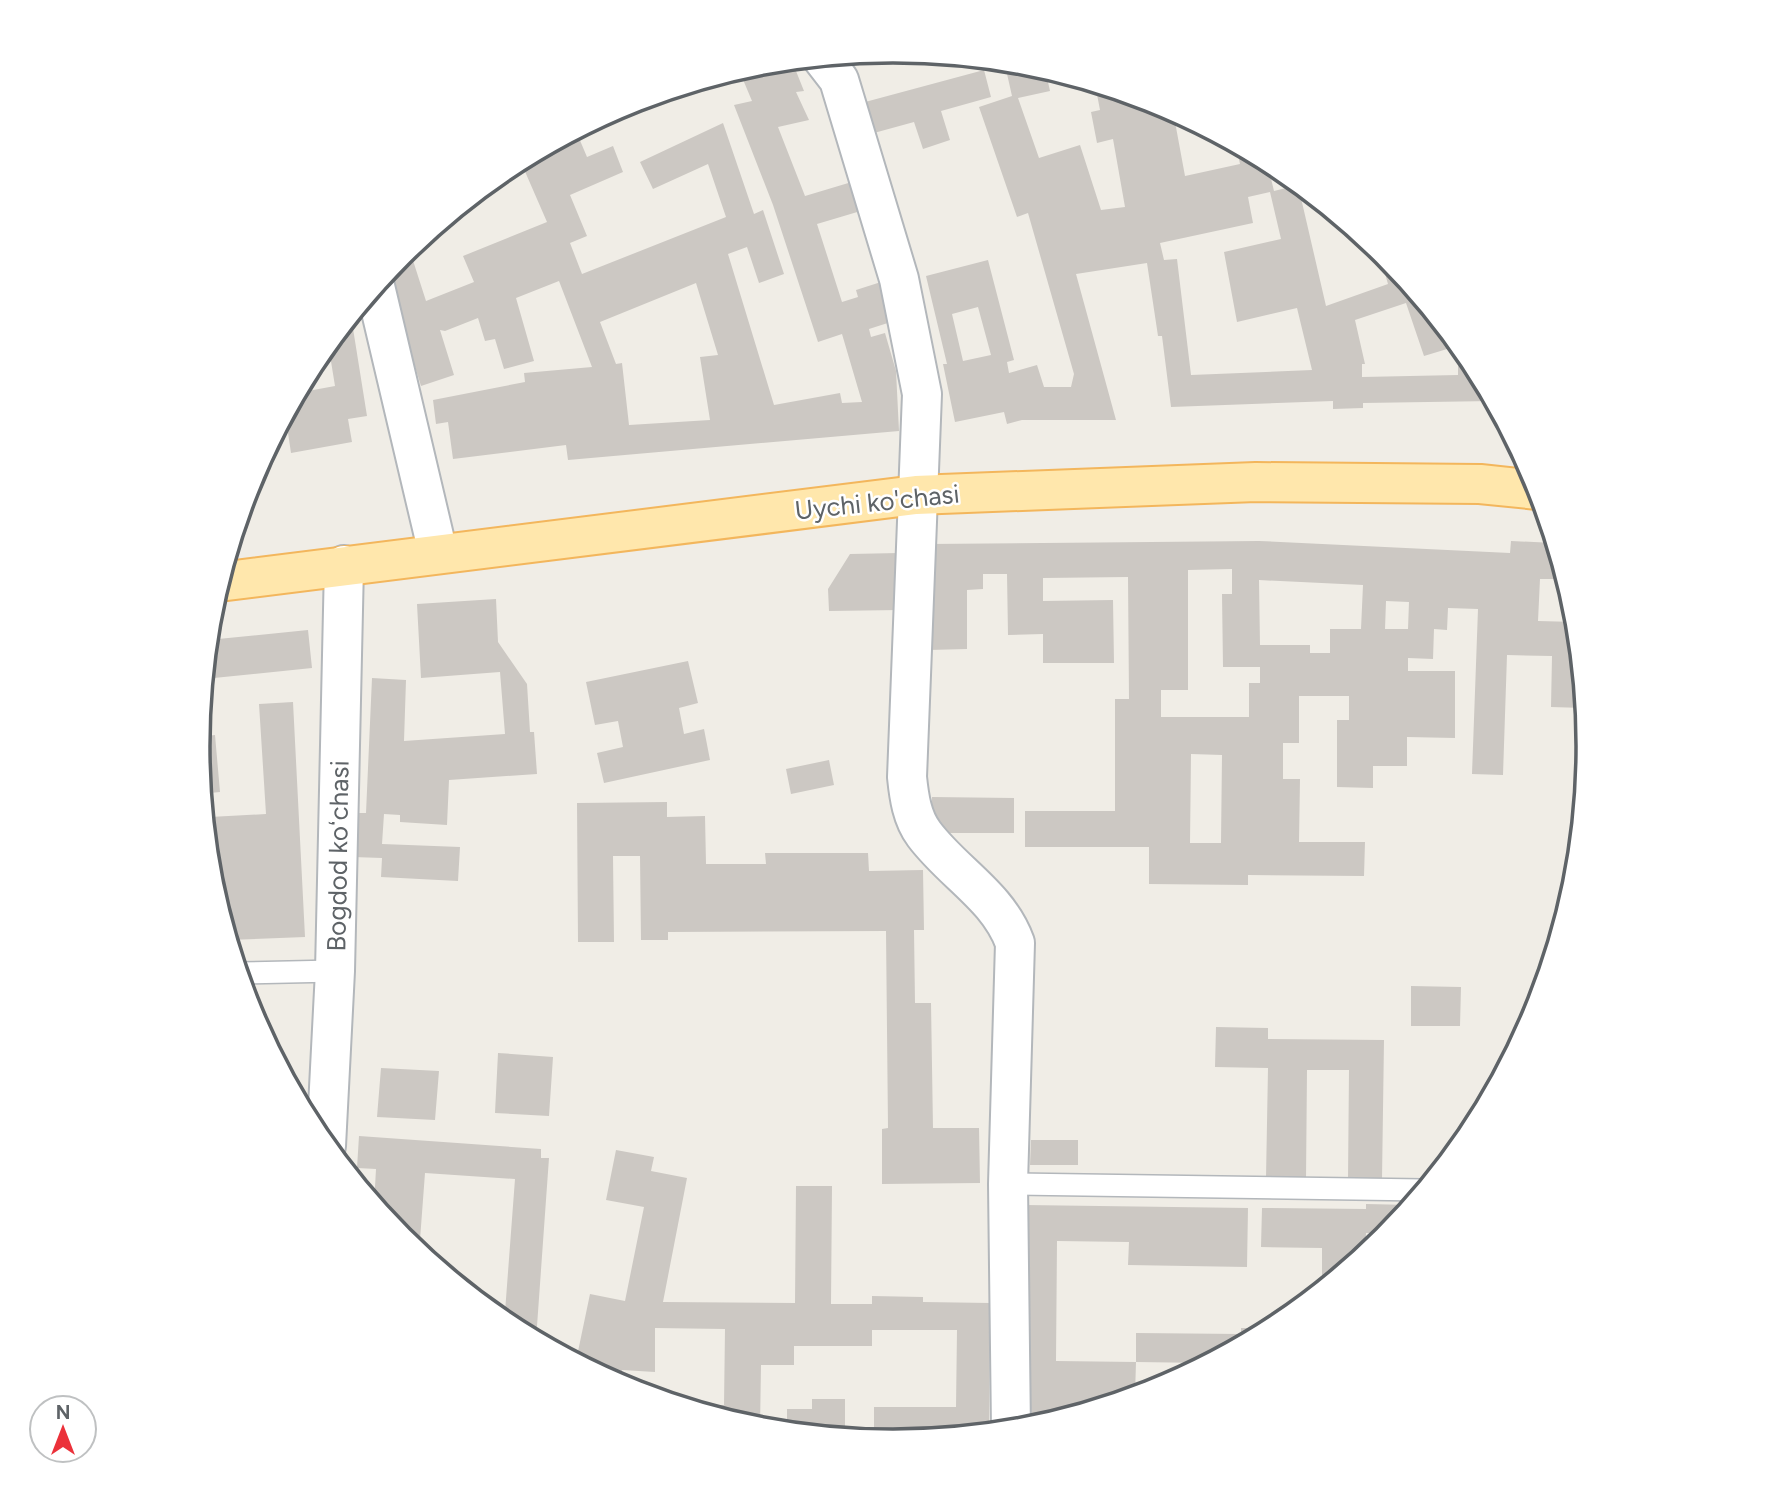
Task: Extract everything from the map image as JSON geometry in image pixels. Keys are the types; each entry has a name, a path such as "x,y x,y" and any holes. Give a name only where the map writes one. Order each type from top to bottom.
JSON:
{"main road":[{"name":"Uychi ko'chasi","path":"230,580 916,495 1256,482 1480,484 1525,489"}],"street":[{"path":"828,66 839,80 899,279 922,394 907,777 910,800 924,834 997,908 1009,926 1015,943 1008,1184 1011,1418"},
{"path":"378,298 438,553"},
{"name":"Bogdod koʻchasi","path":"327,1128 335,971 344,565"}],"lane":[{"path":"248,973 335,971"},
{"path":"1008,1184 1411,1190"}],"building":[{"path":"796,70 804,91 796,92 809,120 778,127 805,196 855,181 864,210 817,224 842,302 858,297 856,290 881,282 894,321 869,329 871,337 885,333 896,371 899,431 568,460 566,445 453,459 448,422 436,424 433,400 525,382 524,373 592,367 559,281 516,298 534,361 504,369 495,339 485,341 478,318 445,331 440,330 454,375 421,386 390,285 413,260 426,301 474,282 463,256 547,222 525,171 579,139 587,157 613,146 623,172 570,195 587,236 570,243 582,274 726,217 708,164 653,189 640,162 723,123 754,214 763,210 784,274 759,283 747,247 728,254 774,405 840,393 842,403 862,402 842,334 818,342 773,205 734,105 752,101 743,80","holes":["696,283 718,355 700,357 710,420 629,425 622,363 616,364 600,322"]},
{"path":"984,70 991,97 941,111 950,140 923,149 914,122 863,136 854,105"},
{"path":"1007,73 1050,82 1050,91 1018,98 1039,158 1080,145 1101,210 1125,207 1113,139 1097,143 1091,112 1100,110 1097,94 1175,124 1185,176 1240,164 1239,158 1271,177 1274,191 1286,188 1301,199 1326,306 1388,284 1385,274 1447,349 1424,356 1406,303 1355,320 1365,364 1362,364 1362,377 1458,375 1459,366 1482,401 1363,403 1363,408 1333,409 1333,401 1171,407 1162,336 1158,336 1147,263 1076,274 1116,420 1022,420 1007,424 1004,412 955,422 943,364 947,364 926,276 988,260 1014,360 1007,362 1009,373 1037,365 1044,387 1071,387 1074,374 1028,213 1017,217 979,107 1012,96","holes":["1270,192 1281,239 1224,252 1237,322 1297,308 1312,370 1191,375 1177,259 1164,260 1160,243 1253,223 1248,197","978,307 991,355 963,361 952,314"]},
{"path":"353,328 367,416 348,419 352,442 291,453 288,430 310,391 335,386 331,359"},
{"path":"1259,541 1510,553 1511,541 1544,543 1554,579 1540,579 1538,621 1564,622 1574,708 1551,707 1552,656 1507,655 1503,775 1472,774 1478,609 1448,608 1447,630 1434,629 1433,659 1408,658 1408,671 1455,671 1455,738 1407,737 1407,766 1373,766 1373,788 1337,787 1337,720 1349,720 1349,696 1299,696 1299,743 1283,743 1283,779 1300,779 1299,842 1365,842 1364,876 1248,875 1248,885 1149,884 1149,847 1025,847 1025,811 1115,811 1115,699 1129,699 1128,577 1043,578 1043,601 1113,600 1114,663 1043,663 1043,634 1008,635 1007,574 983,574 983,589 967,590 967,649 929,650 928,544","holes":["1232,569 1232,594 1222,594 1223,667 1260,667 1260,683 1249,683 1249,717 1161,717 1161,690 1188,690 1188,570","1259,580 1363,585 1361,629 1330,629 1330,653 1310,653 1310,645 1260,645","1386,601 1409,602 1408,629 1385,629","1191,754 1222,755 1221,843 1190,843"]},
{"path":"899,553 900,610 829,611 828,589 850,554"},
{"path":"496,599 498,642 527,684 530,732 534,732 537,774 449,780 447,825 400,822 400,815 384,814 382,844 460,847 458,881 381,877 382,858 353,857 355,813 366,813 372,678 406,680 404,741 505,734 500,672 421,678 417,604"},
{"path":"308,630 312,668 213,678 218,639"},
{"path":"688,661 698,703 679,708 684,734 704,729 710,760 604,783 597,753 623,747 618,721 595,725 586,682"},
{"path":"293,702 305,937 238,940 223,879 213,817 266,814 259,704"},
{"path":"215,735 220,792 211,793 209,736"},
{"path":"829,760 834,785 791,794 786,769"},
{"path":"932,797 1014,798 1014,833 932,833"},
{"path":"667,802 667,817 705,816 706,864 766,864 765,853 868,853 869,871 923,870 924,930 914,930 915,1003 931,1003 933,1128 979,1128 980,1183 882,1184 882,1129 888,1128 886,931 668,932 668,940 641,940 640,856 613,856 614,942 578,942 577,803"},
{"path":"1411,986 1461,987 1460,1026 1411,1026"},
{"path":"1216,1027 1268,1028 1268,1039 1384,1040 1382,1179 1348,1179 1349,1070 1307,1070 1306,1179 1266,1178 1268,1068 1215,1067"},
{"path":"498,1053 553,1057 549,1116 495,1113"},
{"path":"381,1068 439,1071 435,1120 377,1117"},
{"path":"359,1136 541,1149 541,1158 549,1158 537,1328 505,1308 515,1179 425,1173 420,1239 375,1191 376,1169 357,1168"},
{"path":"1031,1140 1078,1140 1078,1165 1030,1165"},
{"path":"616,1150 654,1157 651,1171 687,1178 663,1302 795,1303 796,1186 832,1186 831,1304 872,1304 872,1296 923,1297 923,1302 990,1303 989,1422 937,1428 874,1429 874,1407 956,1407 957,1330 872,1330 872,1346 794,1346 794,1365 761,1365 760,1416 714,1405 724,1405 725,1329 655,1328 655,1372 622,1370 622,1373 578,1352 590,1294 625,1301 644,1207 606,1200"},
{"path":"1366,1204 1398,1205 1371,1233 1366,1233 1366,1238 1343,1260 1322,1277 1322,1248 1261,1247 1262,1208 1366,1209"},
{"path":"1025,1205 1248,1208 1247,1267 1128,1265 1129,1242 1057,1241 1056,1361 1136,1362 1135,1384 1069,1406 1028,1416"},
{"path":"1136,1333 1239,1334 1187,1363 1136,1362"},
{"path":"812,1399 845,1399 845,1428 787,1420 787,1409 812,1409"}]}
